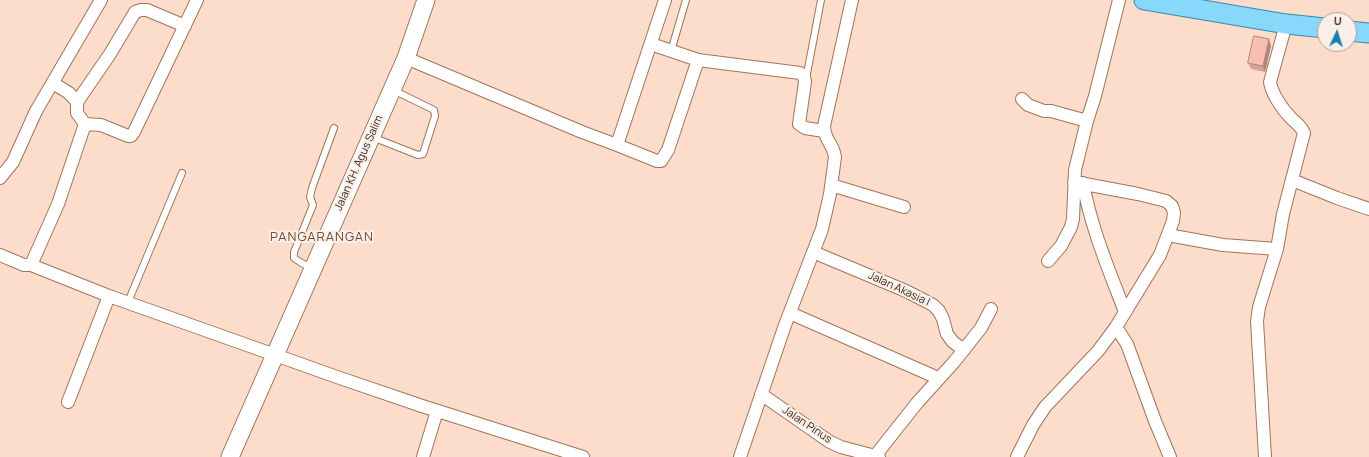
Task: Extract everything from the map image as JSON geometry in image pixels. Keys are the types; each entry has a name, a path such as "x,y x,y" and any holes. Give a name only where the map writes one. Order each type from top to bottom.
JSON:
{"main road":[{"name":"Jalan KH. Agus Salim","path":"230,457 406,58 426,0"},
{"path":"1144,0 1317,27"},
{"path":"1357,32 1369,33"}],"street":[{"path":"0,178 12,162 36,111 101,0"},
{"path":"185,26 147,10 135,12 110,54 77,102 77,113 85,124 102,126 126,136 131,136 134,132 185,26 197,0"},
{"path":"618,145 665,0"},
{"path":"740,457 761,394 823,223 835,157 834,150 824,136 824,131 852,0"},
{"path":"1119,0 1095,96 1087,121 1076,170 1078,183 1088,210 1121,319 1127,344 1155,421 1170,457"},
{"path":"1265,457 1257,321 1259,307 1277,249 1283,214 1304,133 1302,128 1290,116 1275,95 1271,88 1270,82 1292,24"},
{"path":"651,44 698,60 800,74 804,76 805,82 799,124 805,128 824,131"},
{"path":"406,58 582,132 657,161 662,161 668,150 698,60"},
{"path":"53,82 69,93 77,102"},
{"path":"1022,99 1028,105 1044,111 1052,111 1087,121"},
{"path":"31,265 58,204 85,124"},
{"path":"1292,180 1369,209"},
{"path":"1018,457 1033,425 1045,407 1098,351 1121,319 1160,255 1168,235 1174,213 1172,206 1166,201 1158,198 1078,183"},
{"path":"1048,261 1061,246 1070,226 1078,183"},
{"path":"831,185 904,207"},
{"path":"1168,235 1223,245 1277,249"},
{"name":"Jalan Akasia I","path":"813,252 906,291 933,305 943,319 947,334 953,342 964,350"},
{"path":"0,256 24,265 31,265 109,296 338,377 437,411 583,457"},
{"path":"68,402 109,296"},
{"path":"877,457 917,403 954,362 981,328 991,309"},
{"path":"790,313 938,378"},
{"name":"Jalan Pinus","path":"761,394 810,430 830,442 841,447 877,457"},
{"path":"424,457 437,411"}],"lane":[{"path":"671,51 686,0"},
{"path":"805,82 821,0"},
{"path":"371,136 418,155 423,154 435,116 434,110 392,90"},
{"path":"313,268 294,258 294,252 313,205 310,197 312,188 334,128"},
{"path":"128,302 182,173"}],"building":[{"path":"1254,36 1269,39 1263,66 1248,63"}],"district":[{"name":"PANGARANGAN","path":"322,237"}]}
